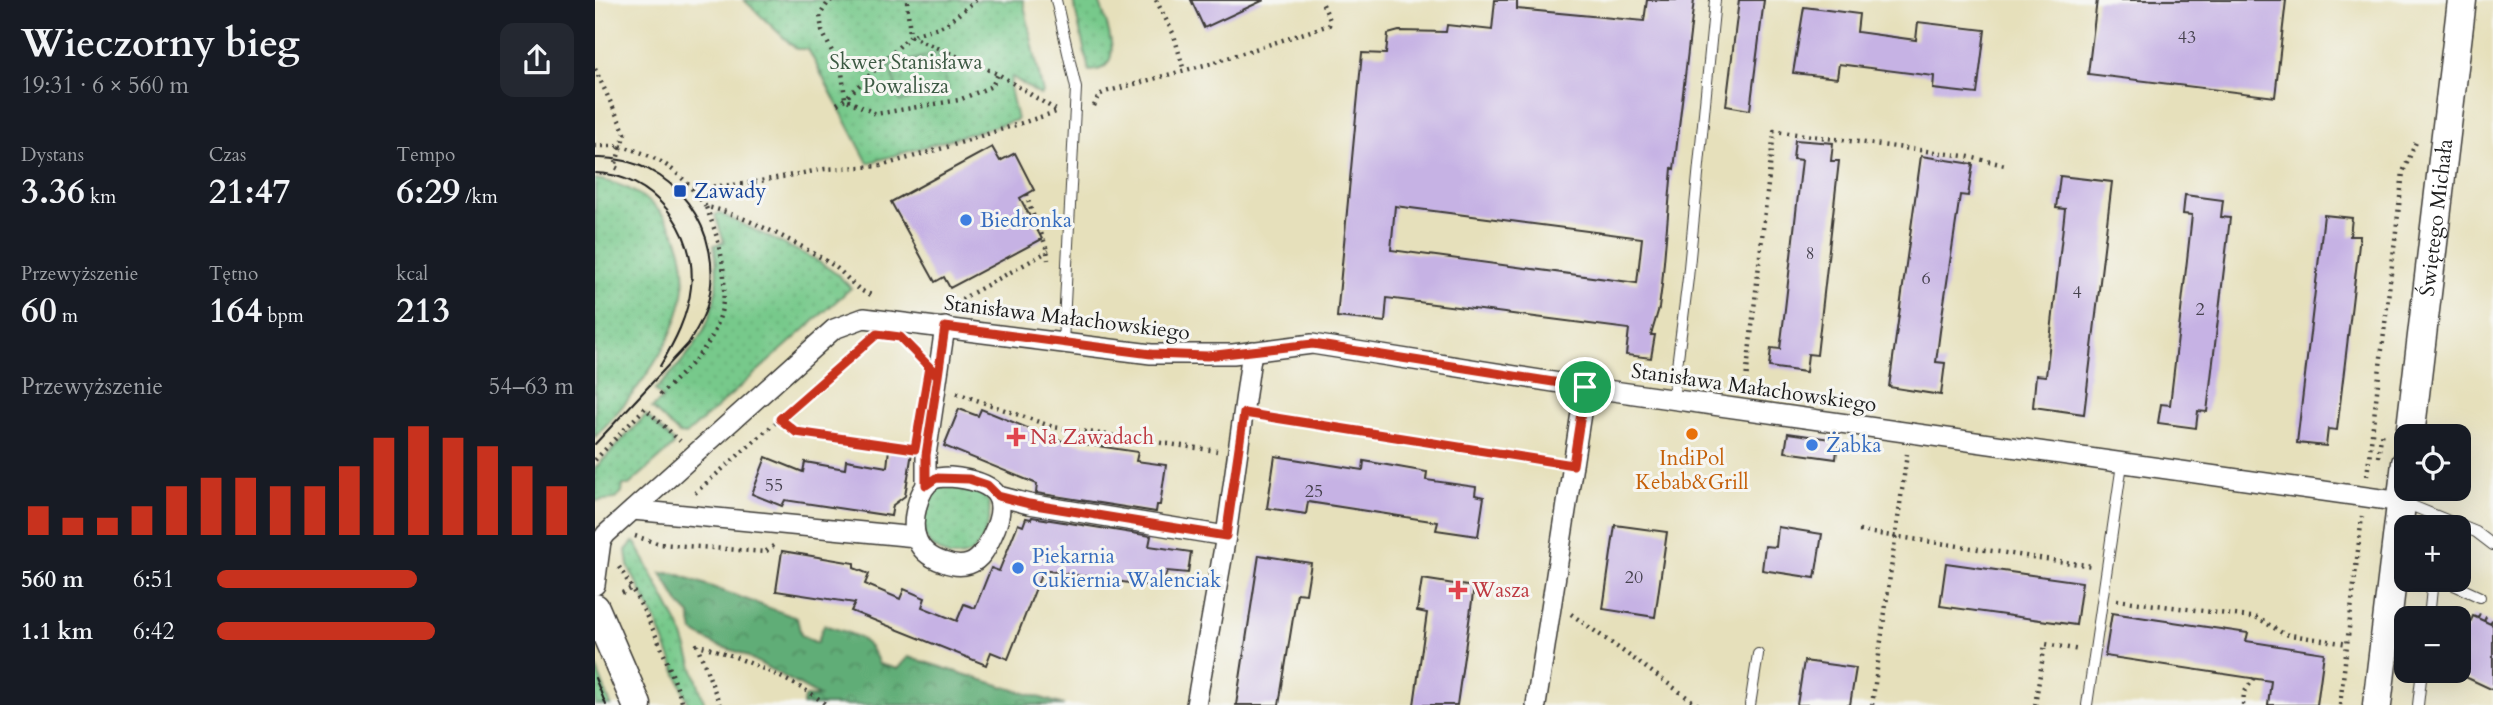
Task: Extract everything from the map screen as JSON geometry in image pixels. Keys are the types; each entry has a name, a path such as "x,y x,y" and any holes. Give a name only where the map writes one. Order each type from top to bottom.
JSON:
{"street":[{"name":"Świętego Michała","path":"2411,424 2462,0"},
{"name":"Stanisława Małachowskiego","path":"595,585 601,541 834,329 864,318 945,317 1063,343 1179,356 1207,356 1313,344 1585,387 2402,502"},
{"path":"926,485 936,478 969,479 987,485 998,496 1002,508 1000,520 979,558 968,565 954,565 932,558 923,550 916,537 917,510 926,485 926,455 945,317"},
{"path":"1196,705 1226,536 1252,351"},
{"path":"1535,705 1585,387"},
{"path":"998,496 1029,504 1226,536"},
{"path":"2377,705 2402,502"},
{"path":"633,510 916,537"},
{"path":"595,608 637,705"}],"lane":[{"path":"1056,0 1076,88 1063,343"},
{"path":"1673,398 1688,278 1715,0"},
{"path":"2087,705 2122,464"},
{"path":"2402,502 2426,515"},
{"path":"2471,531 2493,545"},
{"path":"2469,592 2480,597"},
{"path":"1750,705 1758,654"},
{"path":"2418,705 2421,683"}],"path":[{"path":"832,0 820,15 822,31 842,72 845,99"},
{"path":"907,0 910,36"},
{"path":"837,104 910,36 945,24 976,0"},
{"path":"1156,0 1174,36 1184,71"},
{"path":"910,36 998,74 1074,122 1092,123 1094,103 1099,95 1105,92 1184,71 1329,25 1330,20 1321,0"},
{"path":"595,69 625,133 615,167 619,169"},
{"path":"845,99 876,114 959,100 992,86 998,74"},
{"path":"692,188 744,184 825,169 880,166 1057,111"},
{"path":"2340,705 2403,172 2417,140 2419,127"},
{"path":"1742,408 1774,131 1965,156 2005,165"},
{"path":"595,146 621,146 663,162 677,172 706,207"},
{"path":"1027,194 1029,208 1044,236 1049,268"},
{"path":"945,317 1068,239"},
{"path":"660,395 708,343 717,325 725,284 720,244"},
{"path":"659,512 702,489 877,334"},
{"path":"938,376 953,392 1053,427 1238,454"},
{"path":"595,460 645,408 683,444"},
{"path":"1244,413 1573,465"},
{"path":"780,419 796,432 915,449"},
{"path":"1873,705 1910,433"},
{"path":"627,531 660,544 765,552 784,538"},
{"path":"1859,531 2107,568"},
{"path":"622,593 632,588 637,597 673,673 683,705"},
{"path":"2102,598 2258,618 2284,634 2348,644"},
{"path":"1552,600 1698,705"},
{"path":"2471,611 2493,622"},
{"path":"2035,705 2045,644 2094,653"},
{"path":"720,705 697,645 735,656 784,680 825,705"},
{"path":"2243,705 2244,693 2255,676"}],"green space":[{"name":"Skwer Stanisława Powalisza","path":"744,0 1023,0 1043,93 1040,95 1012,77 1010,88 1017,120 868,163 808,49 796,49"},
{"path":"1073,0 1099,0 1111,43 1108,63 1101,69 1089,71"},
{"path":"938,53 948,89 900,102 890,66"},
{"path":"595,179 628,188 656,207 670,225 682,254 684,283 679,311 653,366 595,437"},
{"path":"719,213 815,259 851,288 686,435 679,434 652,408 663,398 655,390 685,358 706,325 716,289 714,245 724,242 715,215"},
{"path":"646,415 673,441 673,446 629,485 623,485 622,492 615,499 595,501 595,468"},
{"path":"942,486 978,491 988,500 986,530 978,546 965,556 950,557 931,545 926,538 923,522 926,504 935,490"},
{"path":"633,542 681,630 705,705 689,705 656,621 628,566 626,550"},
{"path":"661,573 674,573 797,618 801,635 817,643 824,625 851,634 864,641 879,664 897,669 908,657 1064,705 803,705 804,697 819,696 741,653 716,645 693,632 690,615 680,605"},
{"path":"595,664 611,705 595,705"}],"building":[{"path":"1191,0 1264,0 1204,28"},
{"path":"1495,0 1517,0 1517,9 1644,21 1647,0 1694,0 1674,169 1672,168 1662,285 1651,335 1655,335 1651,358 1626,355 1629,329 1387,298 1385,322 1337,317 1362,53 1386,54 1388,34 1399,31 1446,32 1447,25 1492,30","holes":["1395,206 1642,238 1637,283 1391,250"]},
{"path":"1739,0 1764,0 1750,110 1726,106"},
{"path":"2097,0 2286,0 2275,97 2088,74"},
{"path":"1804,7 1859,14 1857,32 1916,40 1918,22 1985,30 1977,94 1933,89 1934,76 1839,64 1837,78 1793,73"},
{"path":"1795,140 1833,143 1831,161 1839,161 1817,355 1808,354 1806,372 1769,367 1771,348 1780,349 1785,309 1802,160 1793,159"},
{"name":"Biedronka","path":"992,147 1000,161 1015,153 1034,190 1020,198 1042,239 950,288 944,277 935,282 891,202"},
{"path":"1921,156 1973,164 1968,196 1960,195 1942,316 1936,362 1945,363 1941,395 1889,387"},
{"path":"2060,176 2112,182 2084,414 2033,407 2036,375 2046,376 2065,209 2056,208"},
{"path":"2185,195 2223,200 2221,217 2230,218 2207,412 2198,411 2196,428 2158,423 2161,404 2170,405 2192,215 2183,214"},
{"path":"2324,215 2352,218 2350,236 2360,236 2337,430 2328,429 2326,446 2297,443"},
{"path":"959,409 978,416 981,409 1057,440 1138,452 1136,461 1166,465 1160,505 1157,505 1156,512 1036,493 1037,484 944,446"},
{"path":"1788,433 1838,440 1836,459 1785,452"},
{"path":"889,449 912,452 905,496 893,505 891,516 785,500 782,506 752,494 766,457 803,472 805,462 845,469 846,460 887,467"},
{"path":"1275,456 1363,470 1364,461 1427,472 1426,480 1476,487 1475,495 1484,497 1478,536 1436,530 1438,522 1308,502 1306,514 1267,508"},
{"path":"1026,518 1151,536 1149,546 1191,552 1188,573 1167,571 1162,588 1043,570 1008,659 991,652 986,665 851,611 855,603 776,591 782,551 854,563 854,568 869,574 865,584 900,599 904,589 925,598 922,607 957,621 964,604 975,608 991,568 999,571 1018,524 1023,526"},
{"path":"1615,525 1667,532 1655,617 1603,609"},
{"path":"1778,527 1822,534 1815,578 1762,570 1765,546 1776,547"},
{"path":"1259,555 1311,563 1306,594 1297,593 1279,705 1236,705"},
{"path":"1946,563 2082,582 2076,625 1940,606"},
{"path":"1422,579 1474,587 1457,705 1414,705 1427,613 1417,611"},
{"path":"2112,613 2248,633 2246,641 2324,653 2317,705 2268,705 2271,681 2105,656"},
{"path":"2473,616 2493,625 2493,690 2471,680"},
{"path":"1804,661 1856,668 1850,705 1797,705"}],"tram line":[{"path":"595,158 623,160 648,169 670,184 688,203 701,226 709,251 711,278 707,306 688,344 595,444"},
{"path":"595,173 616,176 635,183 652,195 667,209 687,246 691,266 687,308 660,366"},
{"path":"595,678 606,705"}],"place":[{"name":"Zawady","path":"680,191"},
{"name":"Biedronka","path":"966,220"},
{"name":"IndiPol Kebab&Grill","path":"1692,434"},
{"name":"Na Zawadach","path":"1016,437"},
{"name":"Żabka","path":"1812,445"},
{"name":"Piekarnia Cukiernia Walenciak","path":"1018,568"},
{"name":"Wasza","path":"1458,590"}],"route":[{"path":"1585,387 1313,344 1233,354 1179,356 945,327 938,376 900,337 877,334 780,419 796,432 915,449 929,367 938,376 926,455 926,485 936,478 969,479 987,485 998,496 1029,504 1226,536 1244,413 1573,465 1585,387"}]}
